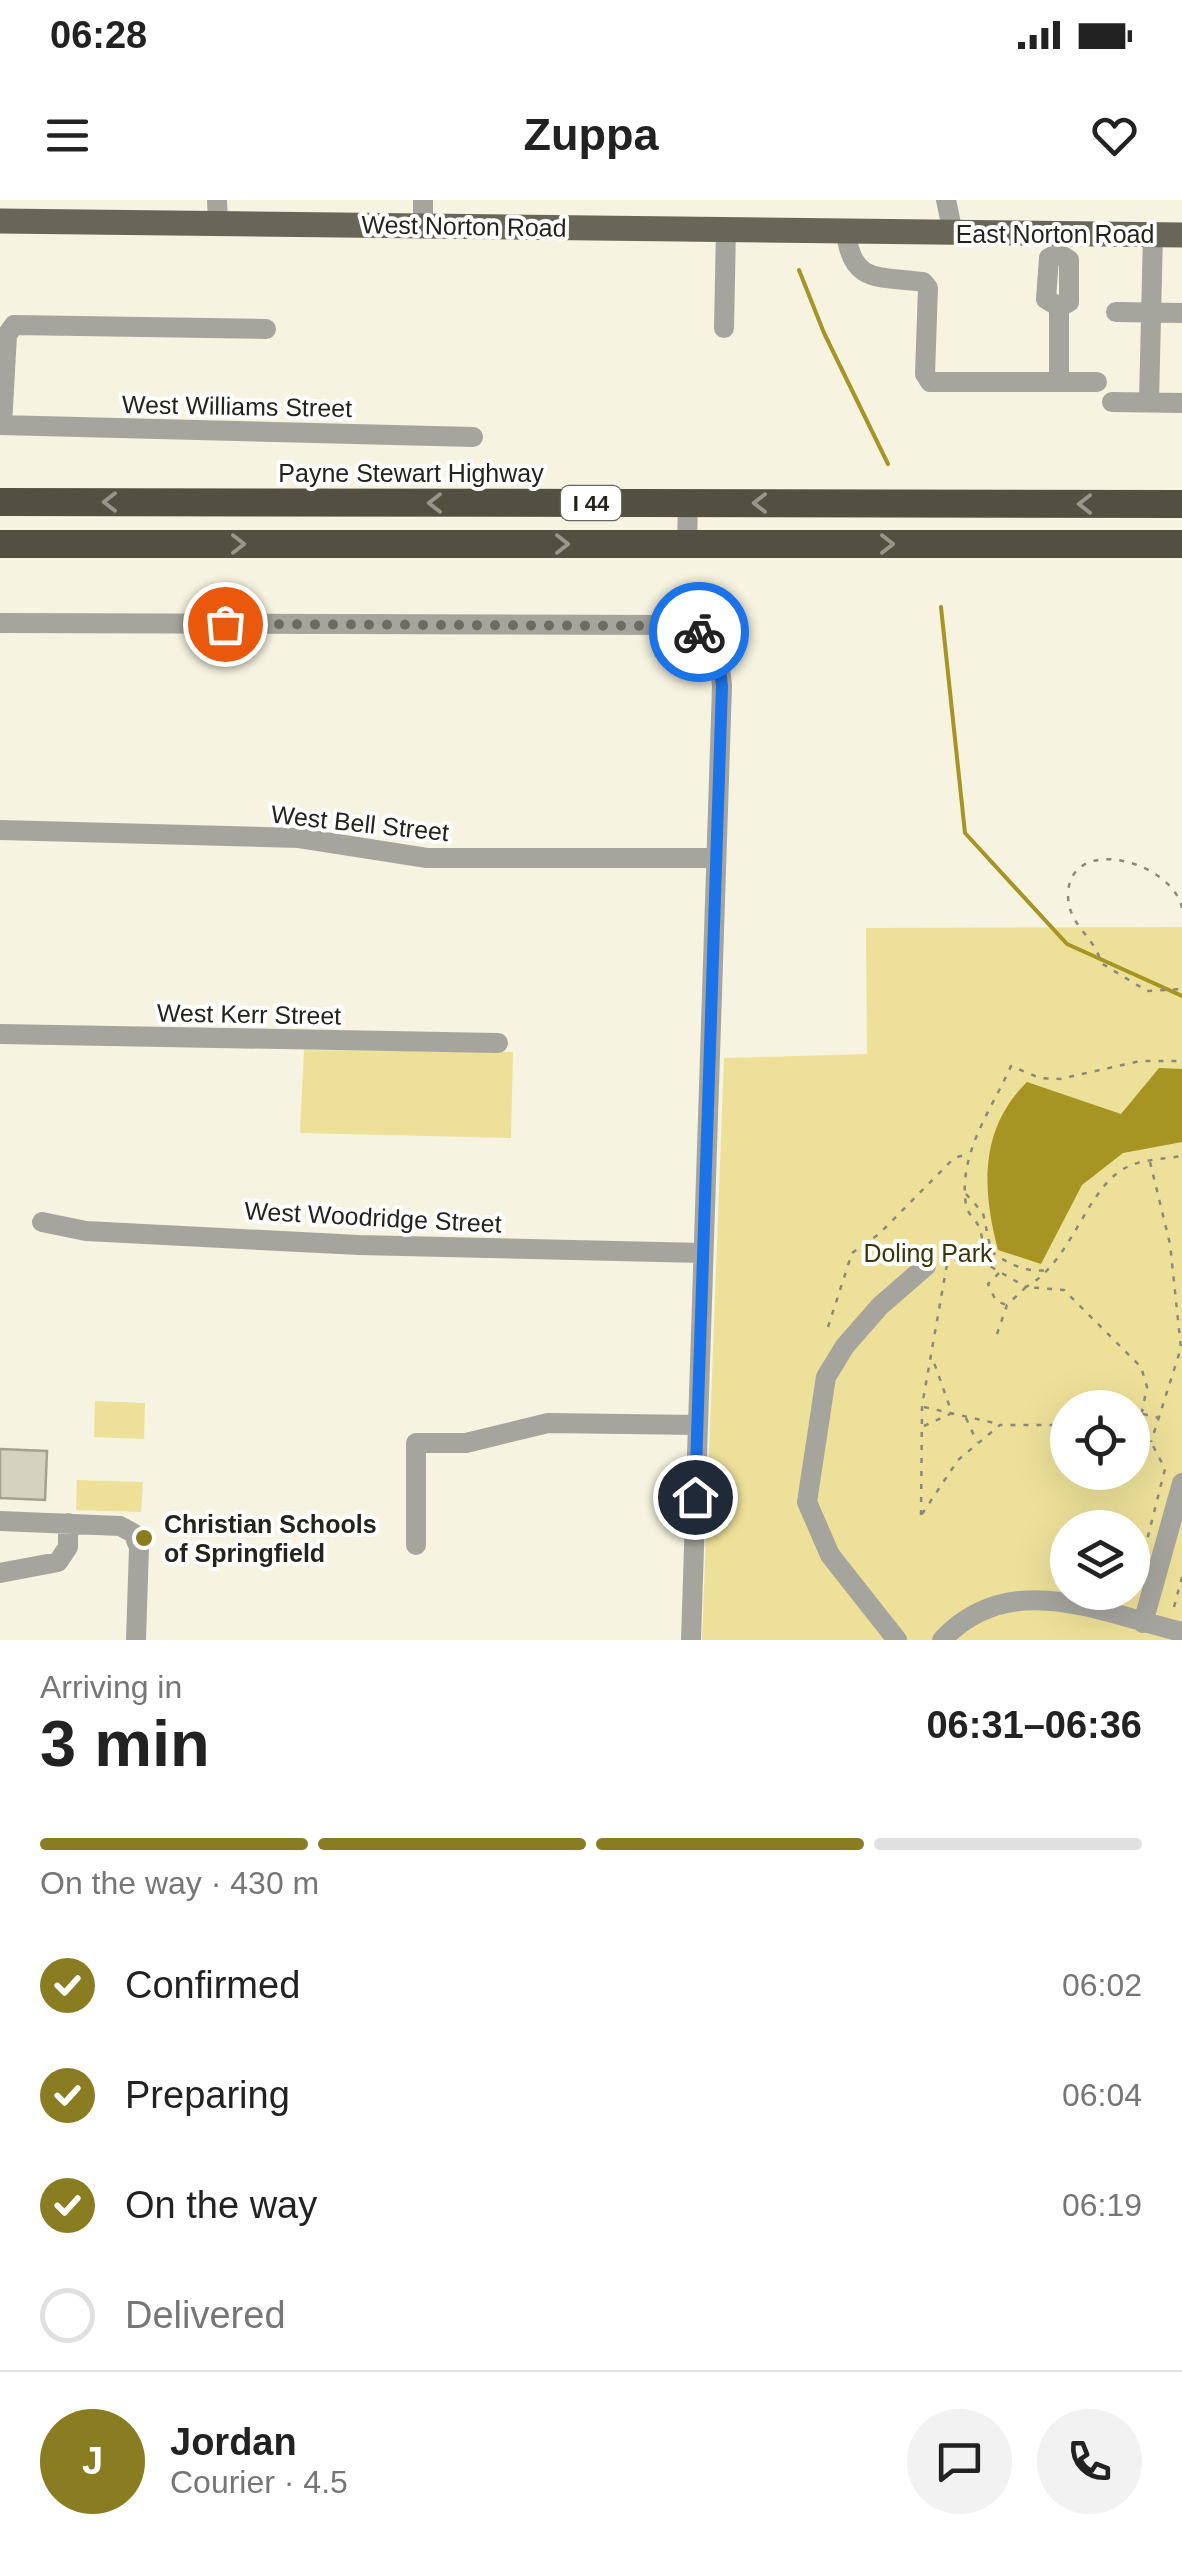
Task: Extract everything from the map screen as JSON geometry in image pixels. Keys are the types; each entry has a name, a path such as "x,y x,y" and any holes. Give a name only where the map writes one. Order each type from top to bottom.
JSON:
{"highway":[{"name":"Payne Stewart Highway","path":"0,502 1182,504"},
{"name":"I 44","path":"0,544 1182,544"}],"main road":[{"name":"West Norton Road","path":"0,221 218,212 423,213 726,229 941,233"},
{"name":"East Norton Road","path":"941,233 1058,244 1182,234"}],"street":[{"path":"941,233 946,200"},
{"path":"724,328 726,229"},
{"path":"846,232 849,260 856,269 923,282 928,288 925,374 930,382 1097,382"},
{"path":"1150,402 1153,234"},
{"path":"1058,244 1046,266 1046,299 1059,307 1059,382"},
{"path":"1116,312 1182,313"},
{"path":"1,425 6,335 14,324 266,329"},
{"path":"1112,402 1182,402"},
{"name":"West Williams Street","path":"1,425 472,437"},
{"path":"687,544 688,503"},
{"path":"0,623 668,626 686,627 710,640 718,653 722,686 691,1640"},
{"name":"West Bell Street","path":"0,830 325,840 426,858 715,858"},
{"name":"West Kerr Street","path":"0,1034 498,1043"},
{"name":"West Woodridge Street","path":"42,1222 86,1232 359,1245 703,1253"},
{"path":"897,1640 830,1554 807,1502 826,1377 845,1346 880,1306 926,1266"},
{"path":"416,1546 416,1443 466,1443 548,1423 697,1425"},
{"path":"1143,1622 1182,1483"},
{"path":"0,1521 120,1526 133,1532 139,1547 136,1640"},
{"path":"0,1572 58,1562 68,1546 68,1523"},
{"path":"942,1640 1015,1598 1048,1598 1182,1632"}],"path":[{"path":"1182,908 1164,878 1136,864 1108,858 1074,870 1069,884 1070,913 1077,928 1098,949 1101,963 1148,991 1182,989"},
{"path":"986,1264 965,1192 969,1154 976,1130 992,1110 1011,1066 1040,1078 1060,1079 1140,1061 1182,1061"},
{"path":"828,1326 852,1253 879,1234 954,1158 969,1154"},
{"path":"997,1334 1007,1305 1051,1270 1110,1182 1127,1166 1182,1156"},
{"path":"1150,1161 1172,1262 1181,1349 1151,1442 1165,1469 1150,1527"},
{"path":"965,1192 983,1212 991,1252 1004,1262 1035,1272 1051,1270"},
{"path":"926,1266 974,1256 1026,1288 1064,1290 1141,1367 1145,1390"},
{"path":"1172,1262 1182,1260"},
{"path":"948,1262 922,1406 921,1515 958,1460 1000,1424"},
{"path":"1000,1272 988,1284 996,1301 1007,1305"},
{"path":"931,1356 952,1413"},
{"path":"922,1406 1000,1424 1050,1424"},
{"path":"922,1426 952,1413"},
{"path":"966,1416 978,1444"},
{"path":"1150,1416 1159,1418"},
{"path":"1174,1606 1182,1578"}],"green space":[{"name":"Doling Park","path":"1182,927 1182,1640 702,1640 724,1058 867,1054 866,928"},
{"path":"304,1050 513,1052 511,1138 300,1133"},
{"path":"95,1401 145,1403 144,1439 94,1437"},
{"path":"77,1480 143,1482 141,1512 76,1510"}],"shaded area":[{"path":"1159,1068 1182,1069 1182,1142 1123,1153 1082,1185 1041,1264 998,1250 987,1182 993,1140 1011,1100 1027,1082 1121,1114"}],"building":[{"path":"0,1449 47,1451 45,1500 0,1498"}],"waterway":[{"path":"799,270 824,333 888,464"},
{"path":"941,607 965,833 1067,944 1182,996"}],"way so far":[{"path":"225,624 668,626 699,632"}],"place":[{"name":"Christian Schools of Springfield","path":"144,1538"}],"route":[{"path":"695,1497 722,686 718,653 699,632"}]}
